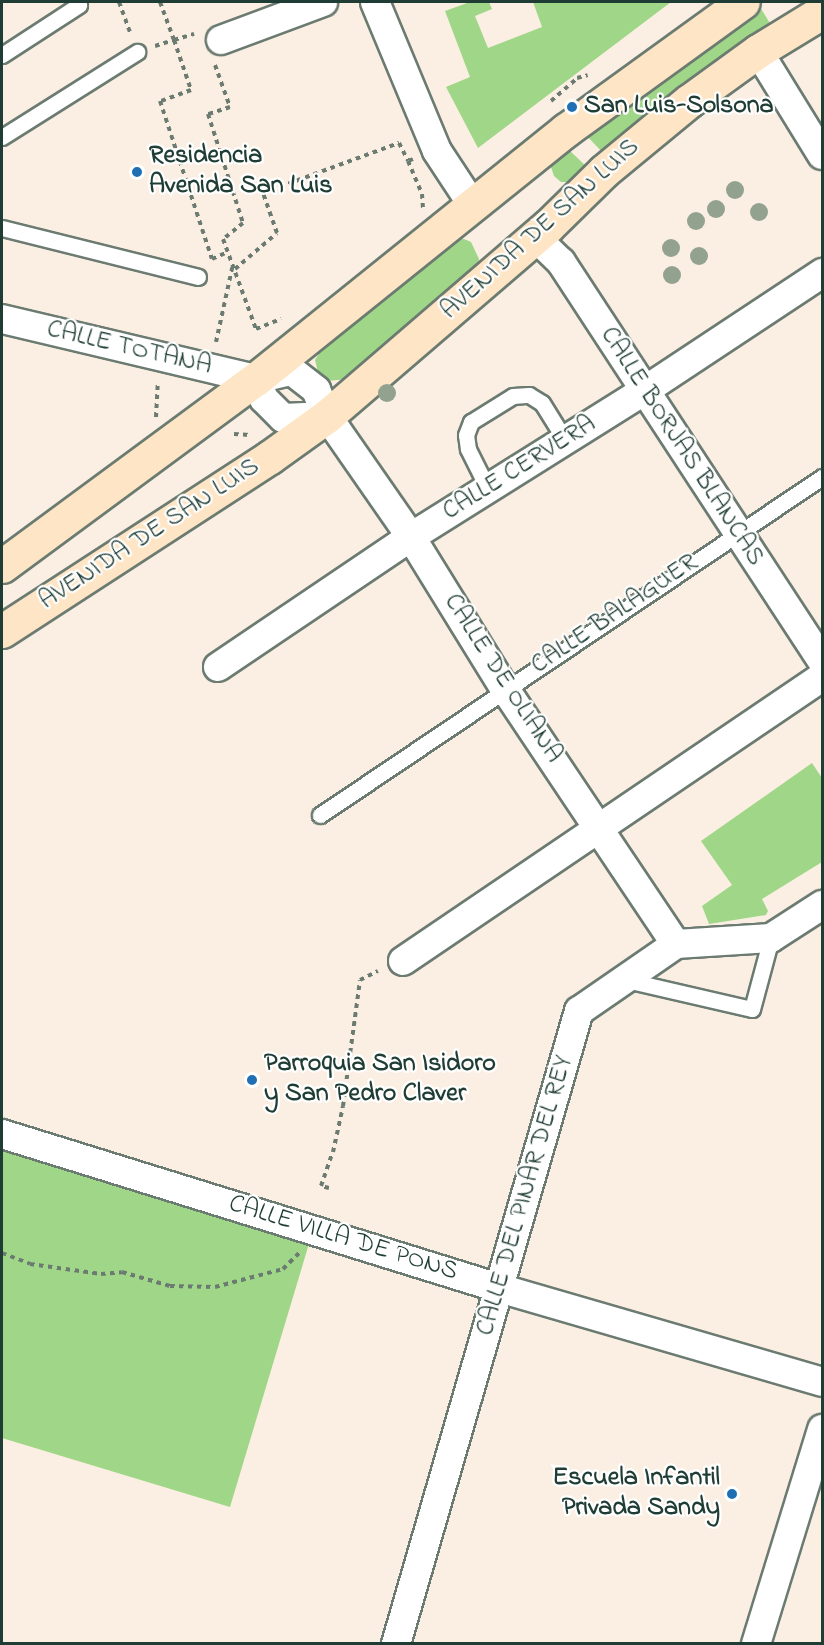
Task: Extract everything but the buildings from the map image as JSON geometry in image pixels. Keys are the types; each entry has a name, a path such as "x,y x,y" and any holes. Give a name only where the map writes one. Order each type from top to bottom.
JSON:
{"street":[{"path":"217,50 323,2"},
{"path":"375,2 437,151 452,178 472,204"},
{"name":"AVENIDA DE SAN LUIS","path":"2,566 256,379 582,118 743,2"},
{"name":"AVENIDA DE SAN LUIS","path":"2,631 270,457 327,416 535,237 604,171 689,101 758,51 822,12"},
{"path":"758,51 822,155"},
{"name":"CALLE BORJAS BLANCAS","path":"535,237 561,262 822,662"},
{"name":"CALLE CERVERA","path":"218,667 411,537 644,391 822,273"},
{"name":"CALLE TOTANA","path":"2,319 256,379"},
{"name":"AVENIDA DE SAN LUIS","path":"256,379 292,371 316,390 327,416"},
{"path":"256,379 264,399 283,418 327,416"},
{"name":"CALLE DE OLIANA","path":"327,416 411,537 505,689 600,827 676,944"},
{"path":"403,961 822,677"},
{"name":"CALLE DEL PINAR DEL REY","path":"396,1644 579,1011 676,944 771,938 822,905"},
{"name":"CALLE VILLA DE PONS","path":"2,1134 499,1288 822,1382"},
{"path":"756,1644 822,1429"}],"lane":[{"path":"2,55 79,5"},
{"path":"2,137 137,52"},
{"path":"2,228 198,277"},
{"path":"488,489 468,449 466,435 471,422 513,396 529,395 542,404 565,440"},
{"name":"CALLE BALAGUER","path":"320,815 822,477"},
{"path":"623,979 752,1009 771,938"}],"path":[{"path":"119,2 137,52 174,40"},
{"path":"160,2 191,90 160,101 212,259 228,252"},
{"path":"217,50 230,107 208,114 243,223 223,239 256,329"},
{"path":"234,269 277,233 263,193 399,143 422,194 424,208 420,213"},
{"path":"408,161 437,151"},
{"path":"329,1188 321,1186 333,1152 344,1106 360,980 403,961"},
{"path":"2,1253 30,1263 101,1274 122,1272 170,1286 215,1287 283,1269 320,1232"}],"green space":[{"path":"470,2 489,2 492,9 475,16 488,48 542,27 533,2 671,2 478,148 446,87 470,77 445,11"},
{"path":"760,7 771,25 604,154 585,134"},
{"path":"567,148 589,169 572,182 561,182 554,176 551,167 553,159"},
{"path":"464,239 471,242 479,259 477,268 347,379 327,381 318,372 315,360 322,349 443,248 455,240"},
{"path":"812,763 822,778 822,862 762,899 768,911 766,915 709,924 702,906 732,885 701,841"},
{"path":"2,1118 317,1217 230,1507 2,1438"}],"place":[{"name":"San Luis-Solsona","path":"572,107"},
{"name":"Residencia Avenida San Luis","path":"137,172"},
{"name":"Parroquia San Isidoro y San Pedro Claver","path":"252,1080"},
{"name":"Escuela Infantil Privada Sandy","path":"732,1494"}]}
